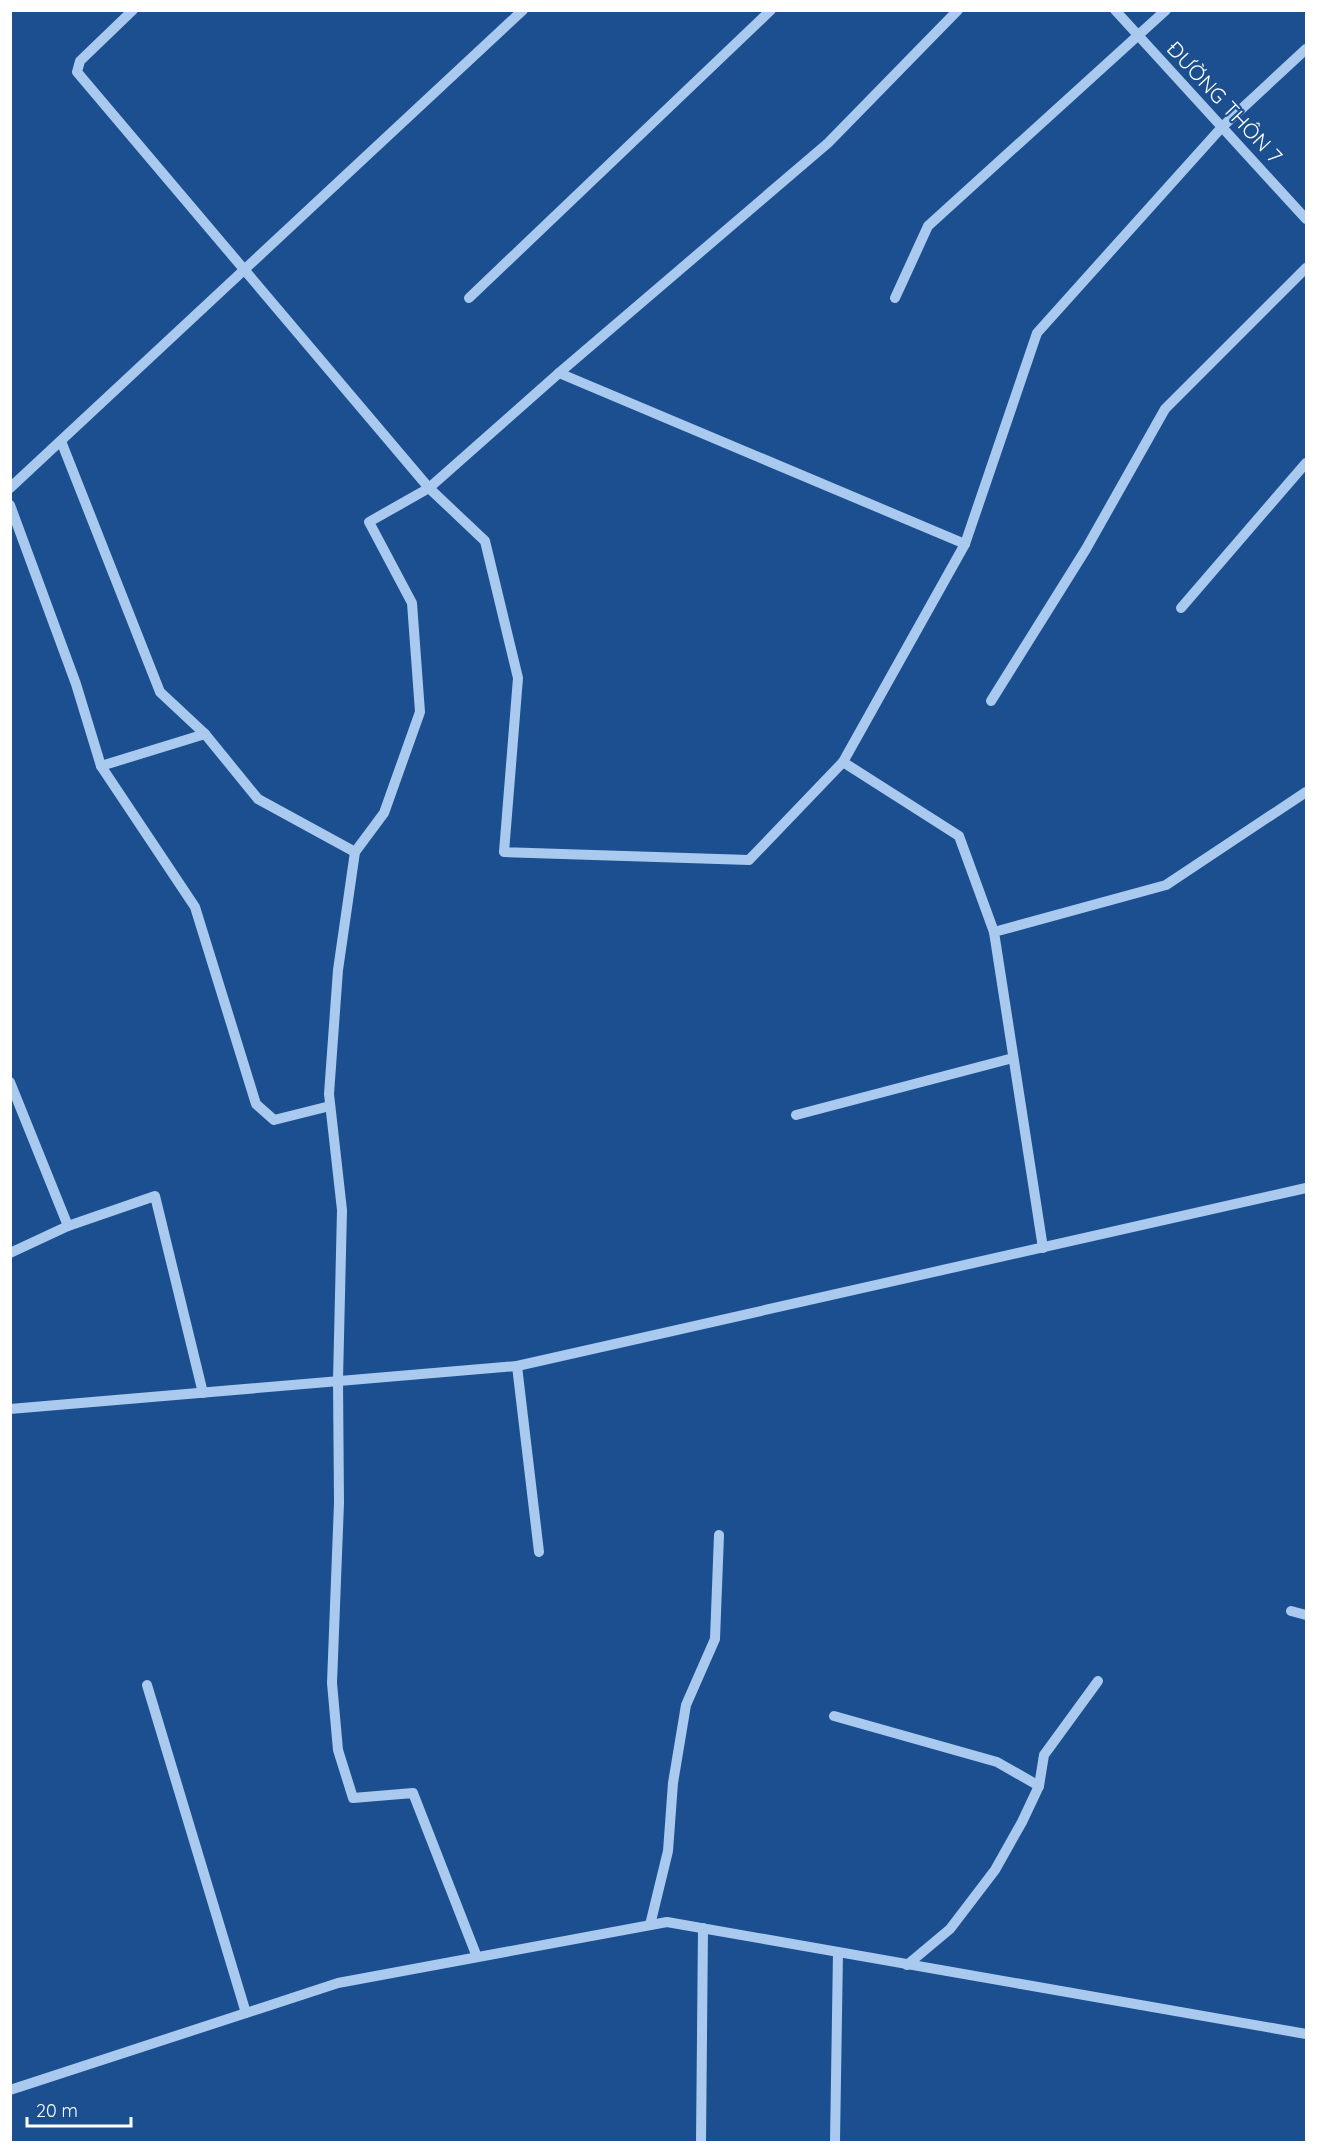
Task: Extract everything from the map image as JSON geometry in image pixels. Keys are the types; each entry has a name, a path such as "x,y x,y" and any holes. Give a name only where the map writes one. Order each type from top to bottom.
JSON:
{"street":[{"path":"133,10 80,61 77,72 429,488 485,541 518,678 504,852 749,860 843,762 965,544 1037,333 1222,127 1306,49"},
{"path":"10,488 523,10"},
{"path":"469,298 771,10"},
{"path":"477,1957 413,1793 353,1798 338,1750 332,1683 339,1503 338,1380 342,1210 329,1094 338,970 355,852 384,813 420,712 412,603 369,522 429,488 559,373 828,143 958,10"},
{"name":"ĐƯỜNG THÔN 7","path":"1115,10 1306,219"},
{"path":"895,298 928,226 1139,37 1166,10"},
{"path":"991,701 1086,549 1165,409 1306,268"},
{"path":"559,373 965,544"},
{"path":"61,441 160,692 205,734 258,800 355,852"},
{"path":"1181,608 1306,463"},
{"path":"10,505 76,684 101,766 195,907 256,1104 274,1120 330,1106"},
{"path":"101,766 205,734"},
{"path":"843,762 959,836 994,932 1043,1248"},
{"path":"994,932 1166,885 1306,792"},
{"path":"796,1115 1013,1059"},
{"path":"10,1082 68,1226"},
{"path":"10,1408 517,1366 1306,1188"},
{"path":"10,1253 68,1226 155,1196 203,1393"},
{"path":"517,1366 539,1552"},
{"path":"650,1925 668,1851 673,1783 686,1706 716,1639 719,1535"},
{"path":"1291,1611 1306,1615"},
{"path":"907,1965 950,1929 995,1870 1039,1786 1044,1755 1098,1681"},
{"path":"147,1685 246,2013"},
{"path":"834,1716 997,1762 1039,1786"},
{"path":"10,2090 338,1983 667,1922 1306,2034"},
{"path":"701,2142 703,1928"},
{"path":"835,2142 838,1952"}]}
